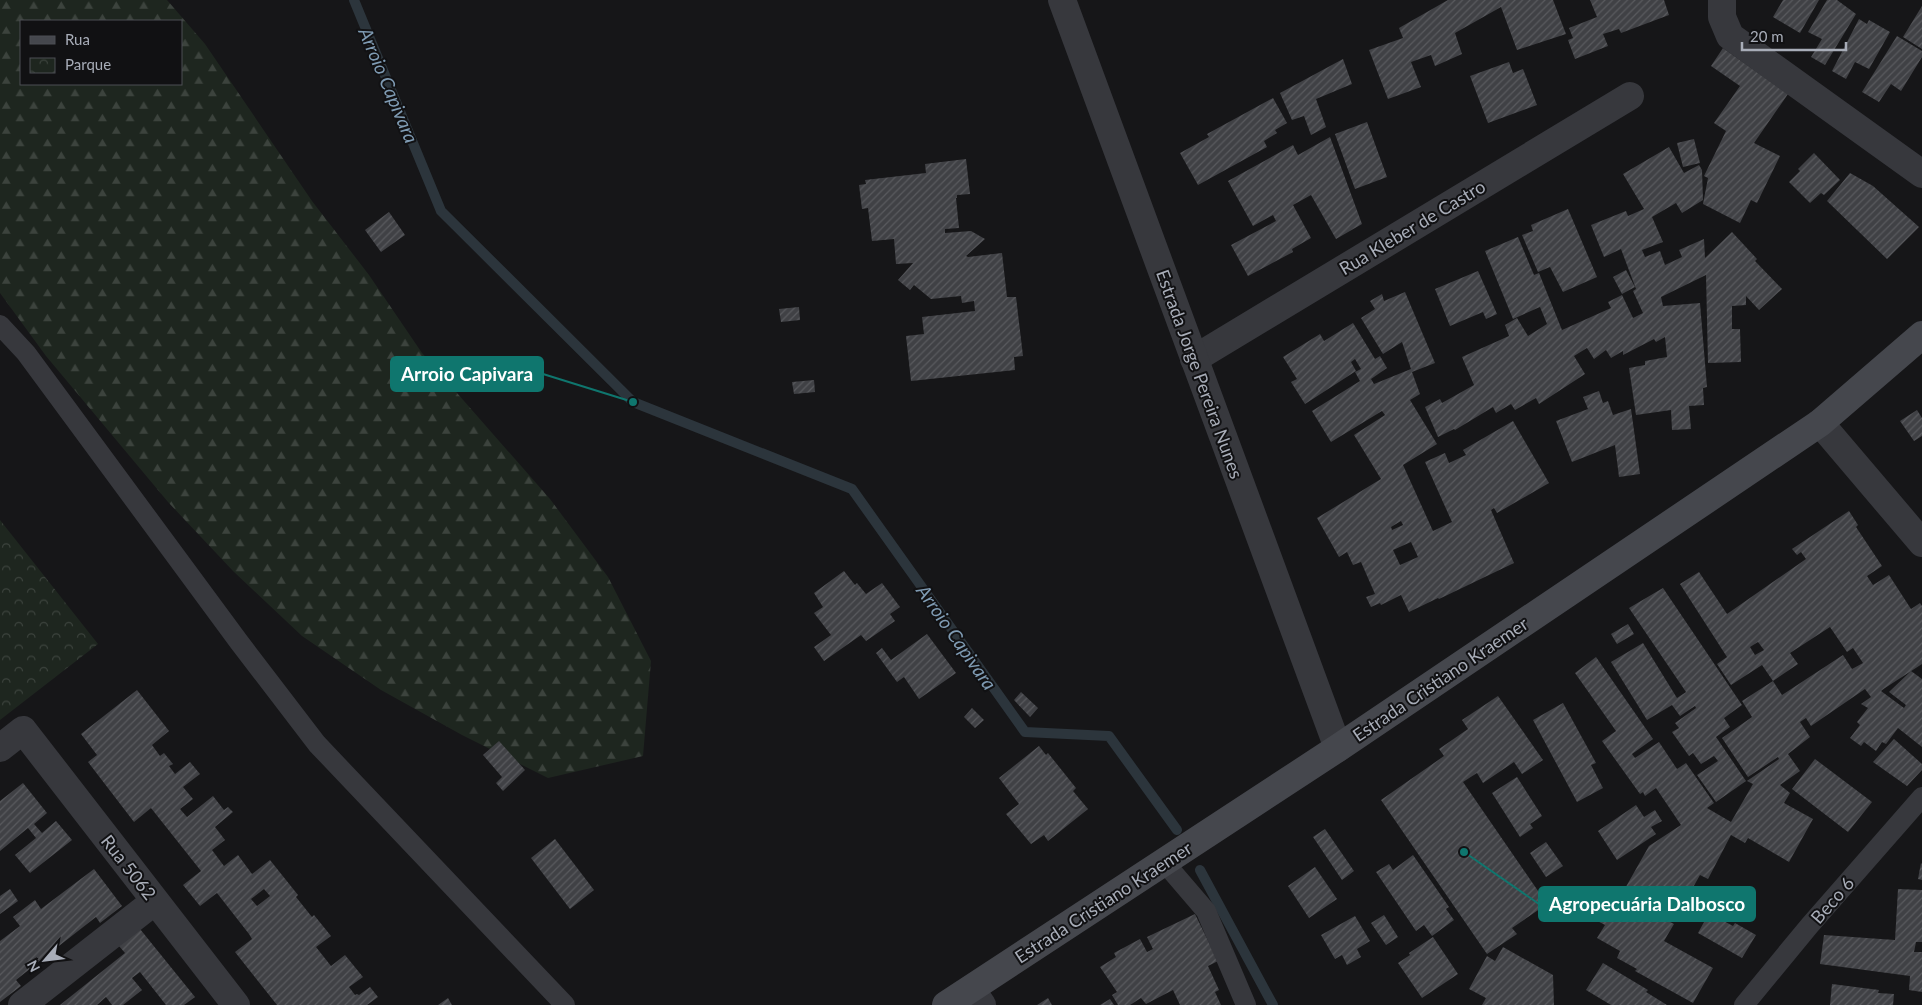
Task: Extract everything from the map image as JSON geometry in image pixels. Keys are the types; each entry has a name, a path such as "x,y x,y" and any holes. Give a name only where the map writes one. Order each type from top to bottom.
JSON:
{"main road":[{"name":"Estrada Cristiano Kraemer","path":"946,1005 976,997 1164,862 1338,748 1820,423 1922,335"}],"street":[{"name":"Estrada Jorge Pereira Nunes","path":"1062,0 1338,748"},
{"path":"1722,0 1722,17 1730,36 1922,174"},
{"name":"Rua Kleber de Castro","path":"1194,359 1630,96"},
{"path":"1820,423 1922,544"},
{"name":"Rua 5062","path":"0,748 23,730 236,1005"},
{"path":"22,1005 155,901"}],"lane":[{"path":"0,325 26,353 316,744 565,1005"},
{"name":"Beco 6","path":"1744,1005 1810,924 1922,797"},
{"path":"1164,862 1206,911 1246,1005"}],"green space":[{"path":"0,0 167,0 205,44 312,201 369,275 422,353 550,499 608,577 651,661 643,756 548,778 462,735 381,690 302,636 233,571 168,502 46,356 0,293"},
{"path":"0,520 98,644 0,720"}],"building":[{"path":"1448,0 1553,0 1566,34 1517,50 1501,7 1455,33 1462,54 1435,66 1431,55 1411,62 1421,87 1388,99 1369,50 1403,38 1399,28"},
{"path":"1590,0 1664,0 1669,15 1621,33 1619,29 1603,34 1608,46 1575,59 1568,40 1573,38 1569,28 1597,17"},
{"path":"1783,0 1819,0 1800,33 1773,17"},
{"path":"1827,0 1837,0 1856,14 1825,65 1811,57 1822,39 1808,32"},
{"path":"1922,6 1922,49 1903,37"},
{"path":"1859,19 1867,24 1869,20 1890,32 1869,69 1855,62 1846,79 1832,71"},
{"path":"1897,36 1922,51 1922,57 1901,91 1891,84 1879,102 1862,92"},
{"path":"1723,48 1788,94 1754,143 1780,156 1757,203 1751,200 1740,223 1703,204 1708,178 1704,176 1726,131 1714,123 1740,86 1711,66"},
{"path":"1343,59 1352,84 1316,99 1326,127 1311,135 1304,116 1292,120 1280,93"},
{"path":"1509,62 1513,73 1523,69 1537,105 1488,123 1470,76"},
{"path":"1273,98 1287,123 1275,130 1277,133 1264,141 1267,147 1198,185 1180,153 1209,137 1207,134"},
{"path":"1367,122 1387,177 1355,189 1335,134"},
{"path":"1330,137 1362,224 1336,239 1311,195 1293,205 1311,238 1292,249 1293,252 1248,276 1231,245 1276,221 1273,215 1253,226 1228,181 1293,145 1298,155"},
{"path":"1694,139 1700,163 1683,167 1677,143"},
{"path":"1669,147 1684,173 1699,165 1702,170 1703,200 1682,213 1676,203 1652,217 1663,242 1642,250 1645,257 1660,251 1665,265 1682,257 1679,250 1704,239 1705,258 1732,232 1757,259 1755,261 1782,289 1759,310 1746,296 1746,305 1732,306 1732,329 1740,329 1741,362 1708,363 1706,275 1661,297 1663,306 1700,303 1707,387 1703,388 1704,405 1689,406 1691,429 1672,430 1671,410 1636,415 1629,368 1645,365 1645,361 1667,357 1665,337 1656,342 1654,339 1623,355 1623,351 1611,358 1606,350 1594,359 1587,348 1574,356 1585,374 1539,404 1536,398 1515,410 1511,404 1496,413 1493,407 1455,430 1438,437 1425,407 1440,399 1442,403 1474,385 1462,357 1509,336 1505,325 1517,318 1528,336 1547,324 1540,307 1513,319 1485,251 1518,237 1534,275 1539,273 1562,330 1611,308 1608,302 1622,295 1633,318 1643,313 1633,291 1636,289 1621,249 1604,257 1591,225 1626,211 1628,216 1644,209 1623,174"},
{"path":"1814,153 1840,180 1824,195 1821,193 1810,203 1789,182 1800,171 1798,169"},
{"path":"966,159 970,194 957,195 959,228 945,229 945,233 971,231 985,239 966,256 968,257 1002,253 1007,297 1016,297 1023,356 1014,357 1015,370 911,381 906,336 924,334 922,317 975,311 974,301 962,303 961,296 931,299 914,285 910,290 898,280 913,263 896,264 894,239 872,241 868,208 862,209 859,185 866,184 865,180 926,173 925,164"},
{"path":"1850,173 1873,186 1919,227 1887,259 1827,201"},
{"path":"1568,209 1597,277 1563,292 1550,267 1538,272 1522,235 1533,231 1531,225"},
{"path":"389,212 405,235 381,252 365,230"},
{"path":"1626,270 1635,287 1622,294 1613,277"},
{"path":"1478,271 1497,314 1486,319 1483,312 1450,326 1435,289"},
{"path":"1405,292 1435,363 1412,372 1420,394 1410,400 1437,444 1403,465 1433,531 1452,522 1425,462 1445,453 1449,463 1466,455 1463,450 1513,421 1549,483 1497,513 1494,508 1491,510 1514,563 1409,612 1401,595 1381,605 1380,603 1371,607 1366,597 1375,594 1361,562 1353,565 1347,552 1339,557 1317,518 1381,479 1354,435 1385,415 1382,411 1331,442 1312,411 1360,381 1355,372 1361,369 1355,359 1351,362 1356,371 1305,404 1291,382 1297,379 1283,357 1320,334 1324,341 1353,323 1375,359 1380,356 1387,368 1371,379 1374,384 1411,369 1402,342 1383,354 1361,318 1375,309 1370,301 1382,294 1384,301","holes":["1401,521 1403,525 1392,530 1391,527","1411,542 1418,557 1400,565 1393,550"]},
{"path":"799,307 800,320 781,322 779,309"},
{"path":"814,380 815,392 794,394 792,382"},
{"path":"1599,391 1603,403 1608,401 1613,415 1631,409 1640,474 1619,477 1615,445 1572,462 1556,421 1588,409 1583,397"},
{"path":"1917,410 1922,418 1922,436 1914,441 1900,421"},
{"path":"1849,511 1858,525 1856,527 1882,566 1867,576 1873,585 1889,575 1911,609 1920,603 1922,606 1922,664 1911,671 1922,679 1922,747 1898,728 1886,744 1882,742 1876,751 1864,742 1861,746 1850,738 1860,725 1857,722 1868,708 1861,704 1871,697 1865,689 1811,726 1806,718 1800,722 1810,737 1788,754 1800,771 1780,785 1790,793 1784,803 1813,819 1789,862 1748,838 1745,843 1731,835 1708,879 1700,875 1674,921 1623,892 1649,846 1681,825 1656,788 1645,796 1643,792 1640,794 1602,741 1616,731 1575,673 1596,657 1653,739 1632,754 1635,758 1659,742 1677,769 1686,763 1714,803 1707,808 1731,822 1753,784 1747,781 1779,759 1778,757 1748,777 1722,738 1752,717 1742,701 1773,681 1762,665 1731,685 1717,664 1727,657 1680,584 1699,572 1727,614 1806,559 1801,552 1797,555 1792,549","holes":["1830,627 1847,652 1853,648 1863,663 1852,669 1843,655 1782,695 1773,681 1798,664 1790,653","1758,642 1764,650 1755,655 1750,647","1911,671 1889,692 1906,705 1904,708 1881,691"]},
{"path":"844,571 855,585 857,583 866,594 882,583 900,607 890,614 895,621 866,641 861,635 824,661 814,647 831,635 814,613 823,607 814,593"},
{"path":"1663,588 1742,705 1724,718 1730,727 1716,737 1746,781 1716,802 1697,775 1718,761 1714,756 1701,764 1693,753 1689,756 1672,732 1679,728 1675,723 1696,708 1695,706 1680,716 1672,705 1647,720 1611,662 1643,643 1677,698 1686,692 1629,608"},
{"path":"1628,624 1634,634 1617,644 1611,634"},
{"path":"927,634 956,673 919,699 904,677 897,682 876,653 882,648 891,660"},
{"path":"137,690 169,731 152,745 160,756 164,753 173,764 169,766 175,774 190,762 200,774 183,787 193,799 180,809 187,817 213,796 224,810 228,807 233,812 215,827 225,840 212,850 224,866 238,855 252,874 270,860 298,895 296,897 312,917 314,915 331,936 316,947 331,966 345,955 363,977 349,987 355,995 359,995 370,987 378,997 367,1005 277,1005 235,952 252,939 249,934 217,893 200,906 183,885 201,871 151,808 134,822 88,762 97,755 81,734","holes":["264,889 270,896 257,906 251,899"]},
{"path":"1021,692 1038,708 1030,717 1014,700"},
{"path":"1498,696 1543,760 1522,774 1514,762 1483,783 1477,773 1463,782 1547,904 1512,928 1517,934 1487,954 1381,800 1444,756 1439,749 1468,729 1462,720"},
{"path":"1563,703 1596,763 1591,765 1603,788 1577,802 1533,720"},
{"path":"972,708 984,720 975,728 964,717"},
{"path":"1894,739 1922,764 1922,770 1907,786 1873,762"},
{"path":"499,741 525,770 503,791 496,783 502,777 483,755"},
{"path":"1039,746 1046,755 1048,753 1076,788 1073,791 1088,809 1048,841 1044,835 1031,844 1006,814 1019,804 999,778"},
{"path":"1815,759 1872,802 1848,832 1792,789"},
{"path":"1517,777 1542,816 1530,824 1533,828 1520,837 1492,793"},
{"path":"23,783 47,813 34,824 42,833 56,821 72,840 30,873 15,855 36,838 28,828 0,851 0,801"},
{"path":"1636,805 1644,817 1655,810 1662,821 1651,827 1656,834 1617,860 1598,831"},
{"path":"1325,829 1354,871 1342,880 1313,837"},
{"path":"555,839 594,890 570,909 531,858"},
{"path":"1546,842 1563,866 1546,877 1530,853"},
{"path":"1413,855 1449,907 1446,909 1454,920 1432,936 1424,925 1416,931 1376,872 1389,864 1393,870"},
{"path":"1922,864 1922,880 1918,879"},
{"path":"1315,867 1337,899 1309,918 1288,886"},
{"path":"94,869 122,906 100,923 96,917 55,949 16,980 21,986 0,1002 0,941 20,926 13,917 35,900 41,909"},
{"path":"1604,888 1674,924 1664,941 1713,968 1693,1003 1635,971 1637,969 1617,958 1620,951 1597,938 1605,925 1588,916"},
{"path":"10,889 18,901 0,914 0,896"},
{"path":"1898,889 1922,890 1922,942 1916,942 1914,952 1922,952 1922,992 1909,990 1910,976 1820,964 1824,935 1895,940"},
{"path":"1709,913 1733,926 1735,923 1756,935 1742,958 1698,933"},
{"path":"1195,914 1218,961 1208,966 1219,990 1215,992 1221,1005 1180,1005 1173,990 1146,1004 1141,998 1130,1005 1118,1005 1112,995 1117,992 1100,967 1116,957 1114,953 1140,939 1147,952 1153,949 1147,937"},
{"path":"1384,915 1398,937 1386,945 1371,923"},
{"path":"1355,916 1370,941 1357,949 1361,957 1347,965 1342,955 1335,959 1321,935"},
{"path":"140,929 195,997 184,1005 166,1005 140,972 132,978 142,990 123,1005 112,1005 106,997 97,1005 60,1005 125,953 119,946"},
{"path":"1433,937 1458,974 1422,998 1398,963"},
{"path":"1503,947 1553,975 1554,1005 1482,1005 1486,998 1469,989 1487,956 1495,961"},
{"path":"1603,963 1648,990 1646,992 1667,1005 1611,1005 1586,990"},
{"path":"1832,984 1879,990 1878,993 1894,994 1893,1005 1830,1005"},
{"path":"448,998 452,1005 438,1005"},
{"path":"1048,998 1052,1005 1037,1005"},
{"path":"1110,999 1114,1005 1100,1005"}],"waterway":[{"name":"Arroio Capivara","path":"354,0 441,211 633,402 852,489 1025,732 1109,736 1177,830"},
{"name":"Arroio Capivara","path":"1200,870 1273,1005"}],"place":[{"name":"Arroio Capivara","path":"633,402"},
{"name":"Agropecuária Dalbosco","path":"1464,852"}]}
